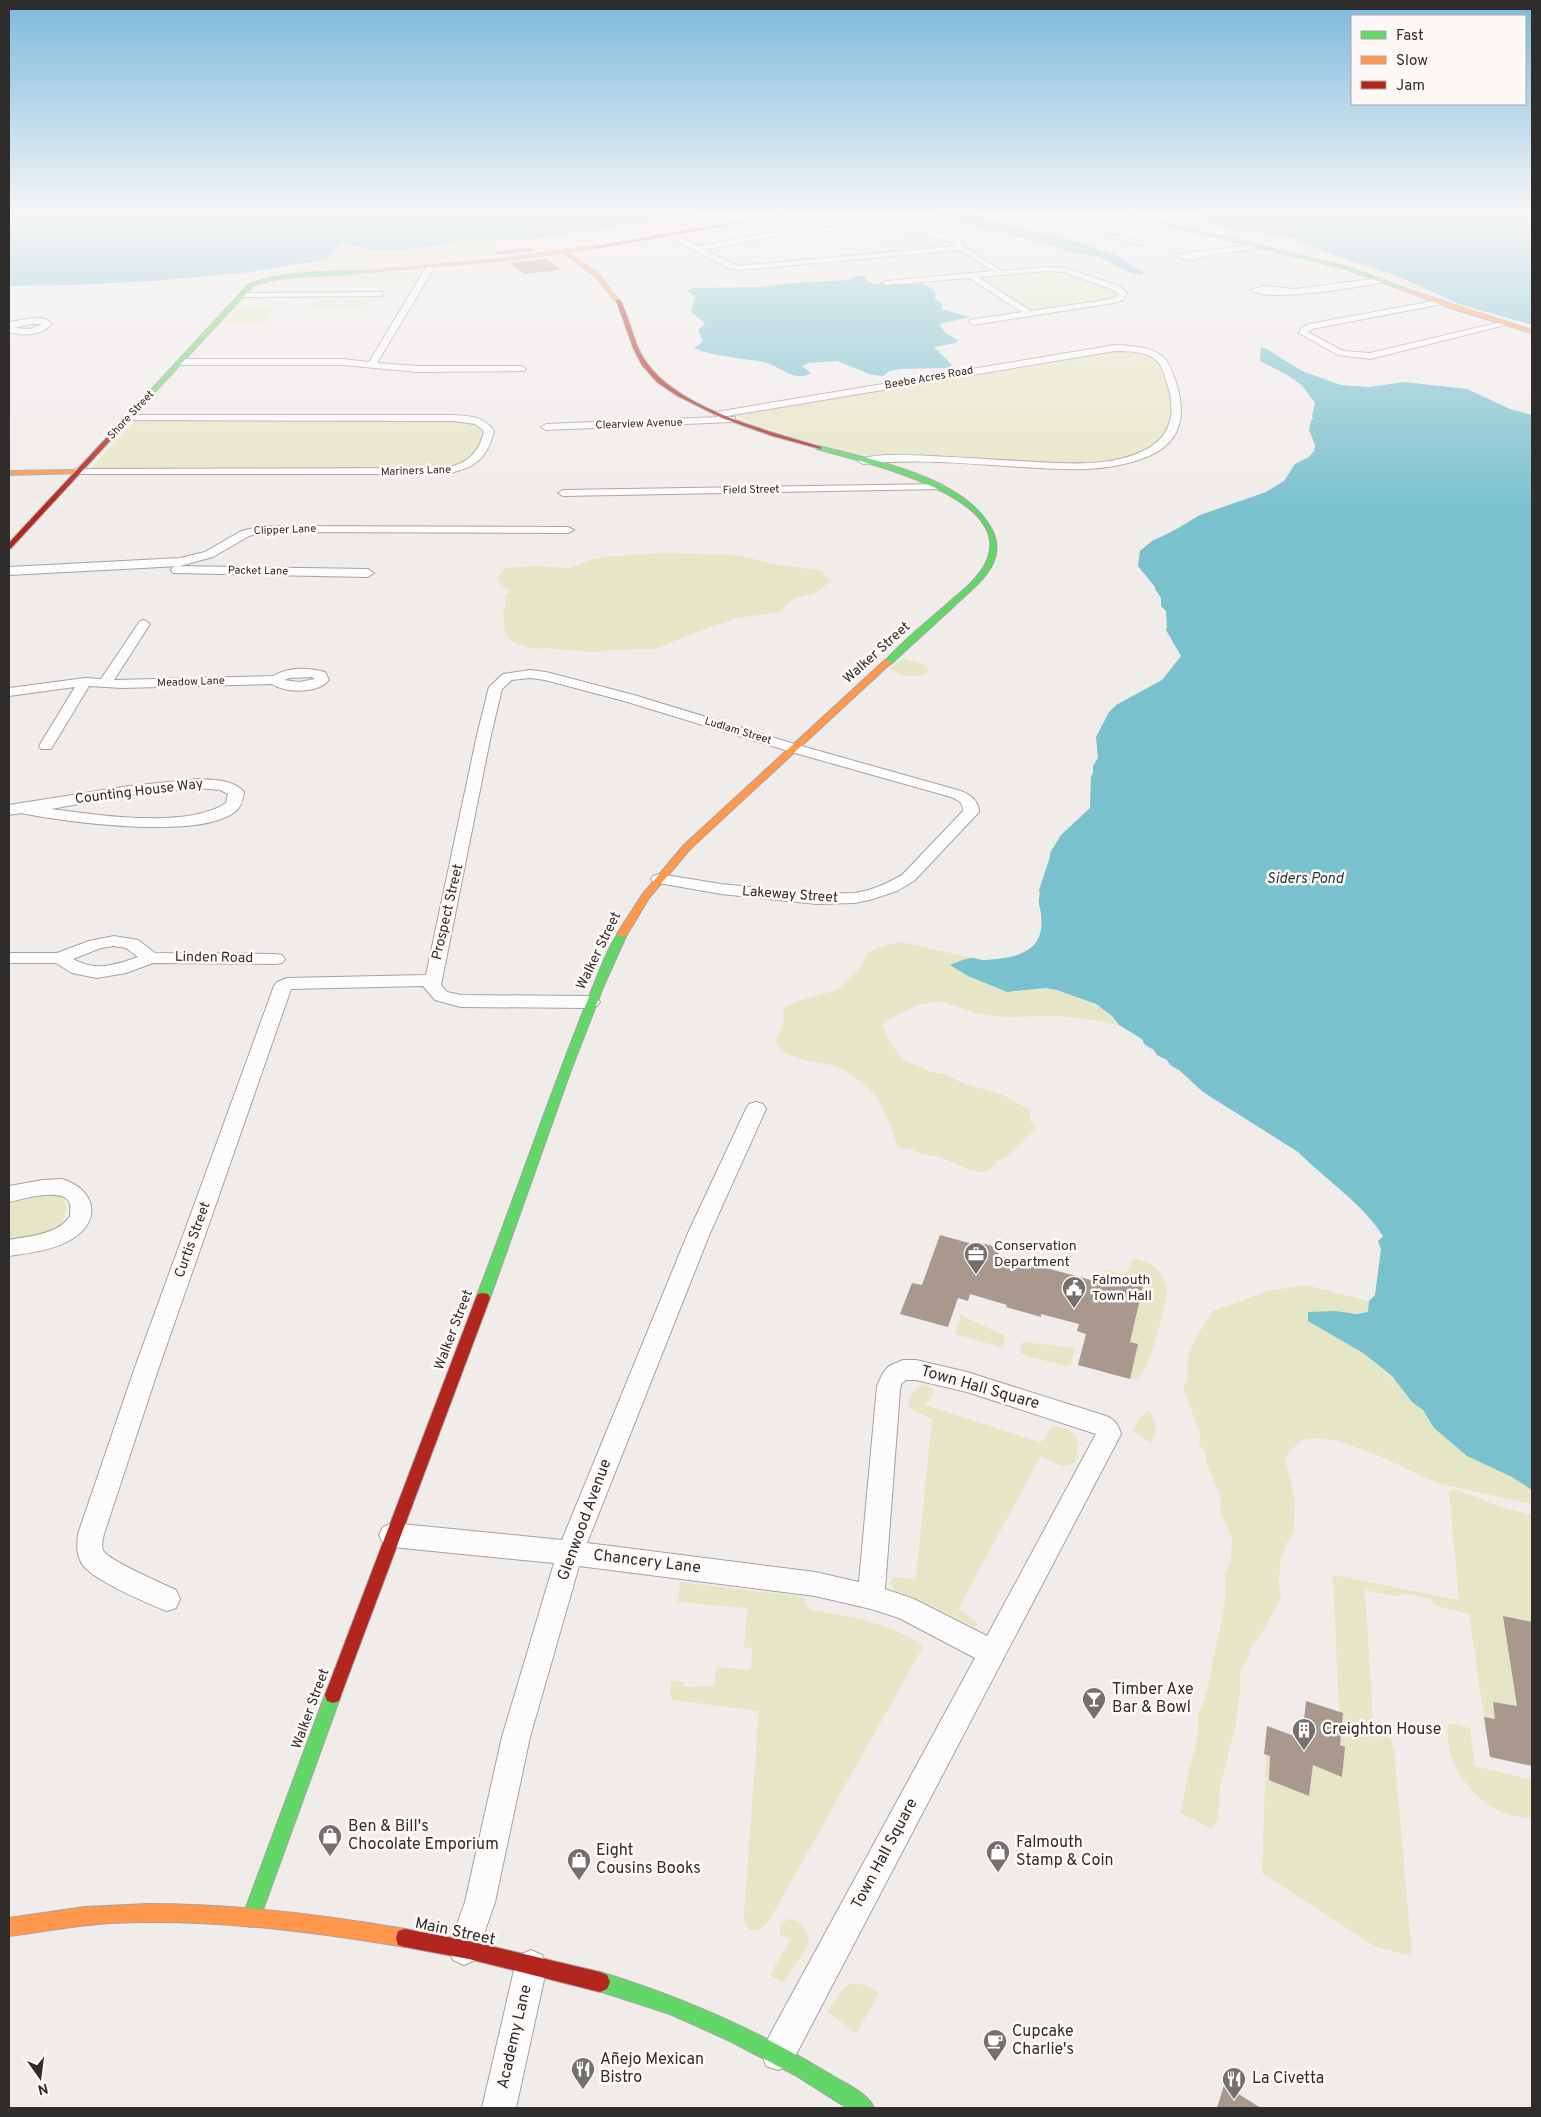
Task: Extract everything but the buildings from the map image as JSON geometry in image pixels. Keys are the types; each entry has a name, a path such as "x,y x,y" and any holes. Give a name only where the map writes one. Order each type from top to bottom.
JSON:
{"street":[{"name":"Shore Street","path":"9,547 226,313"},
{"path":"372,364 403,313"},
{"name":"Walker Street","path":"251,1918 392,1536 511,1225 591,1002 623,932 645,897 687,847 793,748 960,598 988,566 993,547 992,535 986,523 968,504 939,487 904,473 732,419 678,394 652,374 642,360 624,313"},
{"path":"973,322 1030,313"},
{"path":"1382,313 1309,327 1303,333 1341,353 1370,356 1504,324"},
{"path":"1470,313 1532,332"},
{"path":"9,342 18,333"},
{"name":"Beebe Acres Road","path":"719,414 1115,348 1140,350 1160,359 1166,367 1175,390 1175,425 1165,442 1147,453 1122,461 1075,466 897,458 863,461"},
{"path":"180,362 338,362 417,369 521,369"},
{"name":"Mariners Lane","path":"77,472 446,471 462,468 473,463 479,456 488,431 486,426 480,422 453,418 129,418"},
{"name":"Clearview Avenue","path":"546,428 732,419"},
{"path":"9,473 77,472"},
{"name":"Field Street","path":"563,493 939,487"},
{"name":"Clipper Lane","path":"9,571 180,562 209,555 244,532 263,529 568,530"},
{"name":"Packet Lane","path":"149,564 175,570 368,573"},
{"path":"106,683 144,624"},
{"name":"Ludlam Street","path":"503,680 522,674 546,676 629,698 793,748 956,794 965,798 970,803"},
{"name":"Meadow Lane","path":"9,692 85,682 277,680"},
{"name":"Prospect Street","path":"433,980 484,735 496,687 503,680"},
{"path":"46,746 85,682"},
{"name":"Counting House Way","path":"198,784 227,786 233,788 236,792 234,804 224,812 209,817 188,820 92,818 16,809 103,794 198,784"},
{"name":"Lakeway Street","path":"659,879 704,887 830,900 874,894 898,885 908,878 971,812 970,803"},
{"name":"Linden Road","path":"9,958 59,958 101,943 119,942 133,945 151,958"},
{"name":"Linden Road","path":"59,958 78,969 97,973 120,969 151,958 276,959"},
{"path":"433,980 432,986 437,993 446,999 453,1000 591,1002"},
{"name":"Curtis Street","path":"167,1599 107,1568 93,1558 89,1548 91,1534 146,1370 283,986 287,984 433,980"},
{"name":"Glenwood Avenue","path":"464,1949 480,1902 516,1737 570,1553 699,1233 756,1109"},
{"path":"9,1194 62,1187 76,1195 81,1202 81,1209 74,1224 60,1236 9,1248"},
{"name":"Town Hall Square","path":"778,2054 1109,1434 1108,1430 1103,1425 956,1379 916,1369 904,1369 895,1374 889,1381 888,1390 871,1597"},
{"name":"Chancery Lane","path":"392,1536 570,1553 800,1582 871,1597"},
{"path":"871,1597 905,1608 992,1652"},
{"name":"Main Street","path":"9,1927 110,1914 195,1914 251,1918 365,1931 464,1949 625,1989 673,2006 778,2054 841,2091 864,2108"},
{"name":"Academy Lane","path":"499,2108 531,1966"}],"green space":[{"path":"233,313 267,313 264,317 272,317 263,325 223,324"},
{"path":"1114,350 1139,352 1156,360 1168,386 1171,405 1166,430 1160,439 1141,453 1111,461 1053,464 852,454 801,440 737,417 742,413"},
{"path":"136,420 455,421 468,422 475,425 482,434 477,447 469,457 458,464 445,468 90,469"},
{"path":"659,553 738,555 774,564 823,571 824,576 832,580 816,593 793,599 779,612 738,618 696,632 655,649 592,652 536,649 516,643 508,636 503,609 506,606 505,596 510,592 497,578 505,568 535,566 570,568 591,560 606,557"},
{"path":"904,659 923,664 928,668 928,672 909,676 890,669"},
{"path":"901,942 973,958 950,965 997,989 1015,992 1046,988 1079,997 1104,1010 1119,1025 1097,1020 1060,1016 1005,1017 980,1014 942,1002 918,1005 885,1021 883,1025 889,1041 903,1060 929,1071 950,1076 960,1082 1003,1095 1030,1110 1030,1120 1035,1128 1005,1158 997,1161 991,1169 983,1172 970,1170 940,1157 898,1147 882,1106 866,1086 841,1068 794,1057 779,1048 775,1041 784,1017 783,1008 798,1001 837,990 861,967 868,952"},
{"path":"51,1194 62,1197 67,1208 61,1225 39,1237 9,1242 9,1200"},
{"path":"1138,1259 1154,1267 1159,1272 1165,1282 1167,1295 1152,1350 1144,1371 1138,1380 1130,1378 1138,1344 1130,1342 1143,1286 1106,1276 1106,1270 1126,1275 1132,1260"},
{"path":"1306,1285 1369,1301 1368,1312 1326,1312 1350,1345 1363,1353 1400,1385 1412,1402 1423,1410 1434,1428 1467,1456 1512,1477 1532,1490 1532,1504 1437,1483 1377,1455 1335,1440 1312,1438 1302,1440 1289,1452 1285,1460 1295,1500 1294,1532 1287,1542 1280,1563 1279,1586 1281,1597 1263,1631 1251,1647 1248,1660 1240,1671 1240,1694 1235,1728 1220,1787 1218,1817 1213,1829 1180,1813 1198,1733 1198,1716 1207,1691 1225,1603 1225,1574 1231,1560 1232,1538 1223,1518 1220,1507 1221,1497 1206,1463 1206,1453 1199,1444 1200,1434 1183,1387 1188,1379 1187,1370 1190,1352 1213,1311 1268,1291"},
{"path":"961,1315 1005,1336 1003,1348 955,1334"},
{"path":"1024,1342 1075,1348 1071,1365 1066,1366 1026,1356 1020,1352"},
{"path":"923,1385 933,1389 934,1392 925,1405 1039,1442 1042,1441 1052,1427 1071,1431 1078,1441 1075,1462 1071,1465 1058,1465 1041,1456 958,1609 977,1622 977,1626 974,1627 920,1600 895,1590 890,1583 893,1577 916,1579 932,1419 909,1408 908,1404 912,1394"},
{"path":"1149,1410 1155,1426 1151,1443 1132,1431 1139,1419"},
{"path":"1457,1490 1498,1506 1532,1515 1532,1622 1504,1616 1517,1706 1493,1702 1495,1719 1484,1717 1469,1614 1437,1606 1433,1604 1431,1599 1406,1594 1392,1596 1365,1590 1373,1723 1389,1734 1394,1750 1412,1956 1376,1947 1262,1873 1266,1754 1270,1756 1269,1780 1309,1795 1313,1765 1342,1776 1345,1748 1340,1745 1342,1714 1339,1712 1333,1575 1459,1600 1449,1491"},
{"path":"680,1582 802,1597 810,1610 838,1614 885,1627 900,1632 923,1647 769,1921 760,1930 750,1930 745,1924 744,1913 759,1711 673,1700 670,1695 671,1680 684,1682 685,1687 714,1686 717,1667 751,1670 752,1649 744,1648 747,1608 678,1602"},
{"path":"1452,1723 1470,1728 1475,1766 1532,1780 1532,1819 1502,1812 1492,1807 1468,1786 1456,1767 1449,1747 1448,1729 1449,1724"},
{"path":"788,1919 801,1923 808,1935 809,1944 785,1980 781,1982 772,1976 771,1973 790,1940 780,1934 780,1926"},
{"path":"854,1983 868,1986 879,1993 856,2034 827,2011 846,1986"}],"water":[{"path":"692,313 955,313 970,317 939,324 947,334 958,340 956,343 934,347 952,365 949,368 900,369 889,371 883,376 872,375 837,361 809,363 802,366 811,373 800,376 788,373 767,363 711,354 694,348 703,342 698,330 705,323"},
{"path":"1490,313 1532,313 1532,325"},
{"name":"Siders Pond","path":"1261,347 1302,371 1341,385 1369,387 1405,382 1467,389 1510,409 1532,415 1532,1490 1512,1477 1467,1456 1434,1428 1423,1410 1412,1402 1392,1376 1363,1353 1308,1321 1308,1312 1335,1311 1357,1314 1368,1312 1369,1301 1375,1295 1381,1249 1378,1241 1383,1236 1365,1213 1343,1192 1298,1152 1203,1092 1179,1070 1170,1065 1167,1060 1157,1055 1154,1050 1145,1045 1142,1039 1119,1025 1112,1016 1096,1004 1046,988 1007,992 968,976 950,965 972,958 984,960 1011,957 1031,948 1037,941 1041,931 1039,890 1050,853 1061,835 1090,808 1091,777 1093,766 1098,758 1096,737 1109,712 1116,705 1162,680 1181,656 1166,630 1166,611 1161,606 1161,598 1155,587 1138,566 1140,551 1152,541 1200,515 1266,492 1284,481 1295,464 1309,457 1314,451 1315,445 1309,430 1311,420 1313,419 1315,402 1295,380 1260,361"}],"traffic: fast":[{"path":"140,405 225,313"},
{"path":"819,448 891,468 944,489 966,502 982,518 992,537 992,556 979,578 888,662"},
{"path":"483,1298 566,1070 599,985 622,934"},
{"path":"251,1918 333,1695"},
{"path":"600,1982 670,2005 737,2034 802,2068 864,2108"}],"traffic: slow":[{"path":"1470,313 1532,332"},
{"path":"9,473 77,472"},
{"path":"622,934 645,897 687,847 888,662"},
{"path":"9,1927 97,1915 184,1913 332,1926 405,1938"}],"traffic: jam":[{"path":"623,313 641,358 659,381 678,394 724,417 819,448"},
{"path":"9,547 140,405"},
{"path":"333,1695 483,1298"},
{"path":"405,1938 469,1950 600,1982"}],"place":[{"name":"Conservation Department","path":"976,1275"},
{"name":"Falmouth Town Hall","path":"1074,1309"},
{"name":"Timber Axe Bar & Bowl","path":"1094,1720"},
{"name":"Creighton House","path":"1304,1751"},
{"name":"Ben & Bill's Chocolate Emporium","path":"330,1857"},
{"name":"Falmouth Stamp & Coin","path":"998,1873"},
{"name":"Eight Cousins Books","path":"579,1881"},
{"name":"Cupcake Charlie's","path":"995,2062"},
{"name":"Añejo Mexican Bistro","path":"583,2090"},
{"name":"La Civetta","path":"1234,2100"}]}
